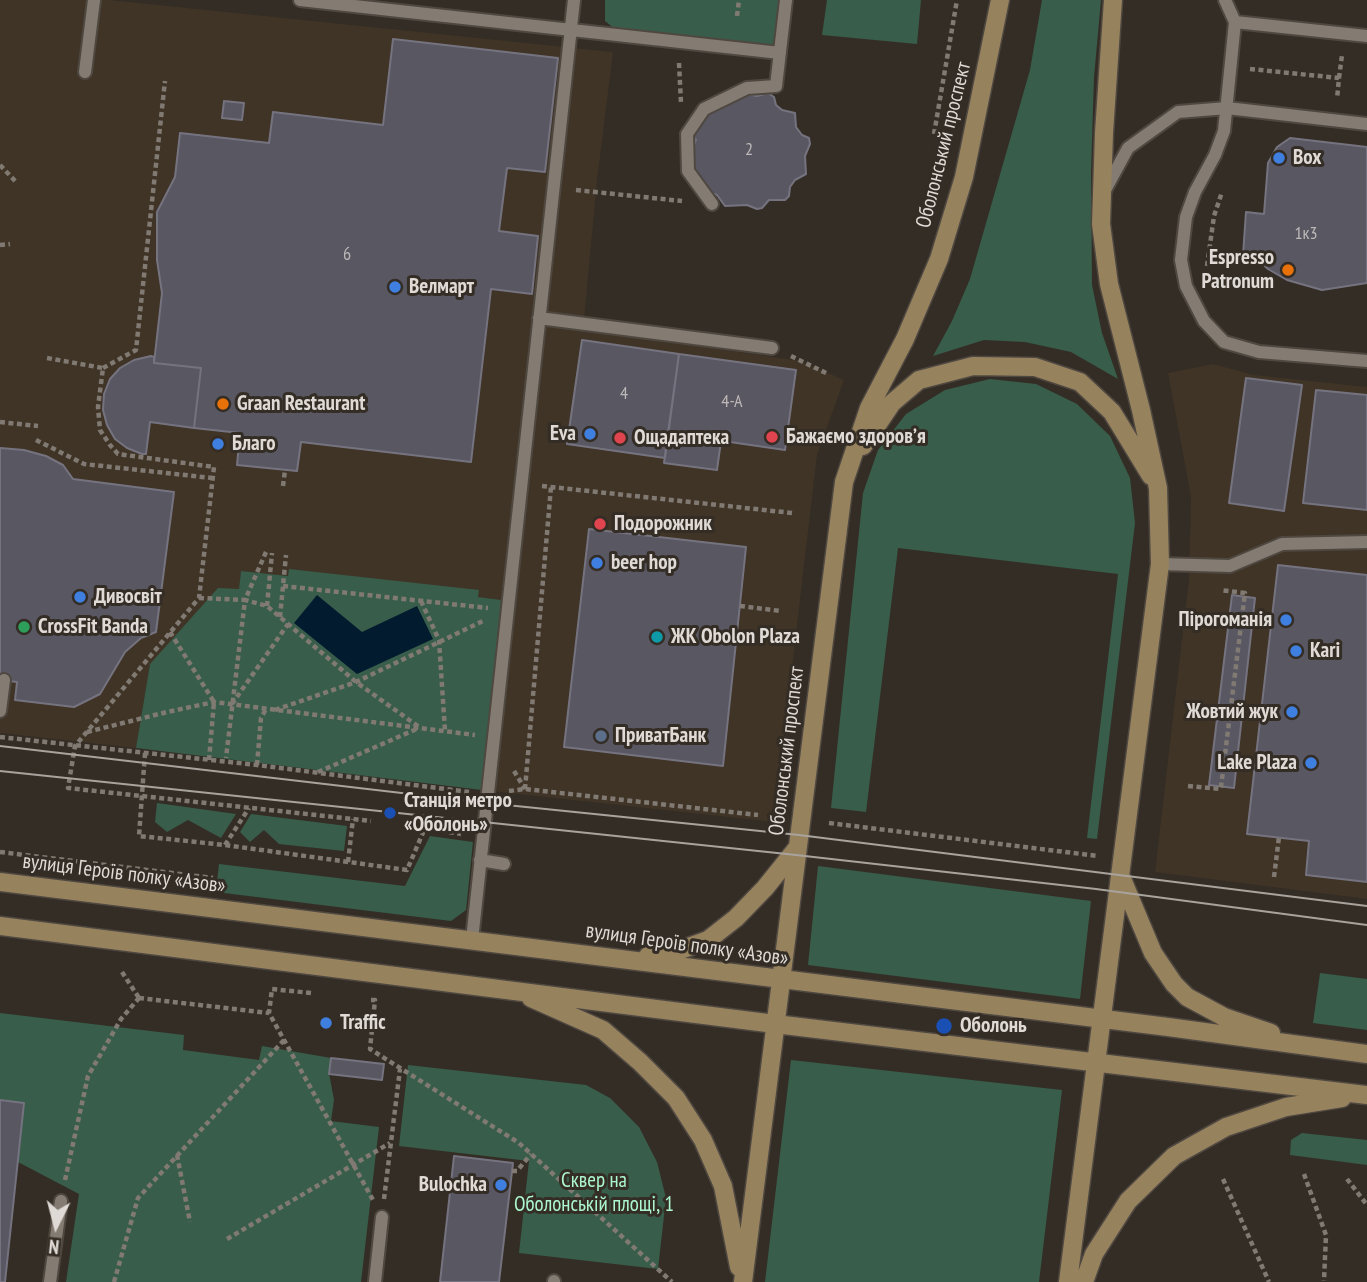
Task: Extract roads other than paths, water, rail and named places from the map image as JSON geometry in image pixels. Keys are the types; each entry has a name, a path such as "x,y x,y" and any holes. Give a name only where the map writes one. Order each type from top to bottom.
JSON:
{"main road":[{"name":"Оболонський проспект","path":"742,1282 844,482 869,408 905,339 939,259 964,177 1000,0"},
{"path":"1068,1282 1160,564 1158,488 1109,285 1101,224 1113,0"},
{"path":"844,482 870,435 892,403 919,380 973,366 1035,367 1080,382 1112,412 1158,488"},
{"path":"626,959 672,953 708,940 736,918 765,888 798,847"},
{"path":"1121,876 1153,953 1174,984 1187,997 1224,1017 1310,1047"},
{"name":"вулиця Героїв полку «Азов»","path":"0,882 1367,1054"},
{"path":"0,926 775,1024 1367,1095"},
{"path":"512,990 603,1030 676,1098 703,1140 723,1186 742,1282"},
{"path":"1084,1282 1094,1254 1128,1201 1174,1156 1226,1127 1286,1107 1367,1095"}],"lane":[{"path":"85,72 94,0"},
{"path":"300,0 780,53"},
{"path":"472,940 574,0"},
{"path":"712,204 688,172 687,134 704,109 747,89 776,86 786,0"},
{"path":"1225,0 1235,22 1224,131 1186,217 1181,260 1186,286 1204,321 1224,342 1259,352 1367,361"},
{"path":"1235,22 1367,36"},
{"path":"1102,197 1128,149 1178,112 1227,108 1367,124"},
{"path":"539,318 772,348"},
{"path":"1160,564 1230,566 1282,544 1367,542"},
{"path":"0,711 4,680"},
{"path":"480,860 504,863"},
{"path":"50,1282 61,1201"},
{"path":"374,1282 382,1217"}],"water":[{"path":"317,595 362,632 417,606 433,639 357,674 294,623"}],"tram line":[{"path":"0,746 487,803 799,835 1367,906"},
{"path":"0,771 796,855 1096,889 1367,925"}],"place":[{"name":"Box","path":"1279,158"},
{"name":"Espresso Patronum","path":"1288,270"},
{"name":"Велмарт","path":"395,287"},
{"name":"Graan Restaurant","path":"223,404"},
{"name":"Eva","path":"590,434"},
{"name":"Бажаємо здоровʼя","path":"772,437"},
{"name":"Ощадаптека","path":"620,438"},
{"name":"Благо","path":"218,444"},
{"name":"Подорожник","path":"600,524"},
{"name":"beer hop","path":"597,563"},
{"name":"Дивосвіт","path":"80,597"},
{"name":"Пірогоманія","path":"1286,620"},
{"name":"CrossFit Banda","path":"24,627"},
{"name":"ЖК Obolon Plaza","path":"657,637"},
{"name":"Kari","path":"1296,651"},
{"name":"Жовтий жук","path":"1292,712"},
{"name":"ПриватБанк","path":"601,736"},
{"name":"Lake Plaza","path":"1311,763"},
{"name":"Станція метро «Оболонь»","path":"390,813"},
{"name":"Traffic","path":"326,1023"},
{"name":"Оболонь","path":"944,1026"},
{"name":"Bulochka","path":"501,1185"}],"park label":[{"name":"Сквер на Оболонській площі, 1","path":"594,1193"}]}
